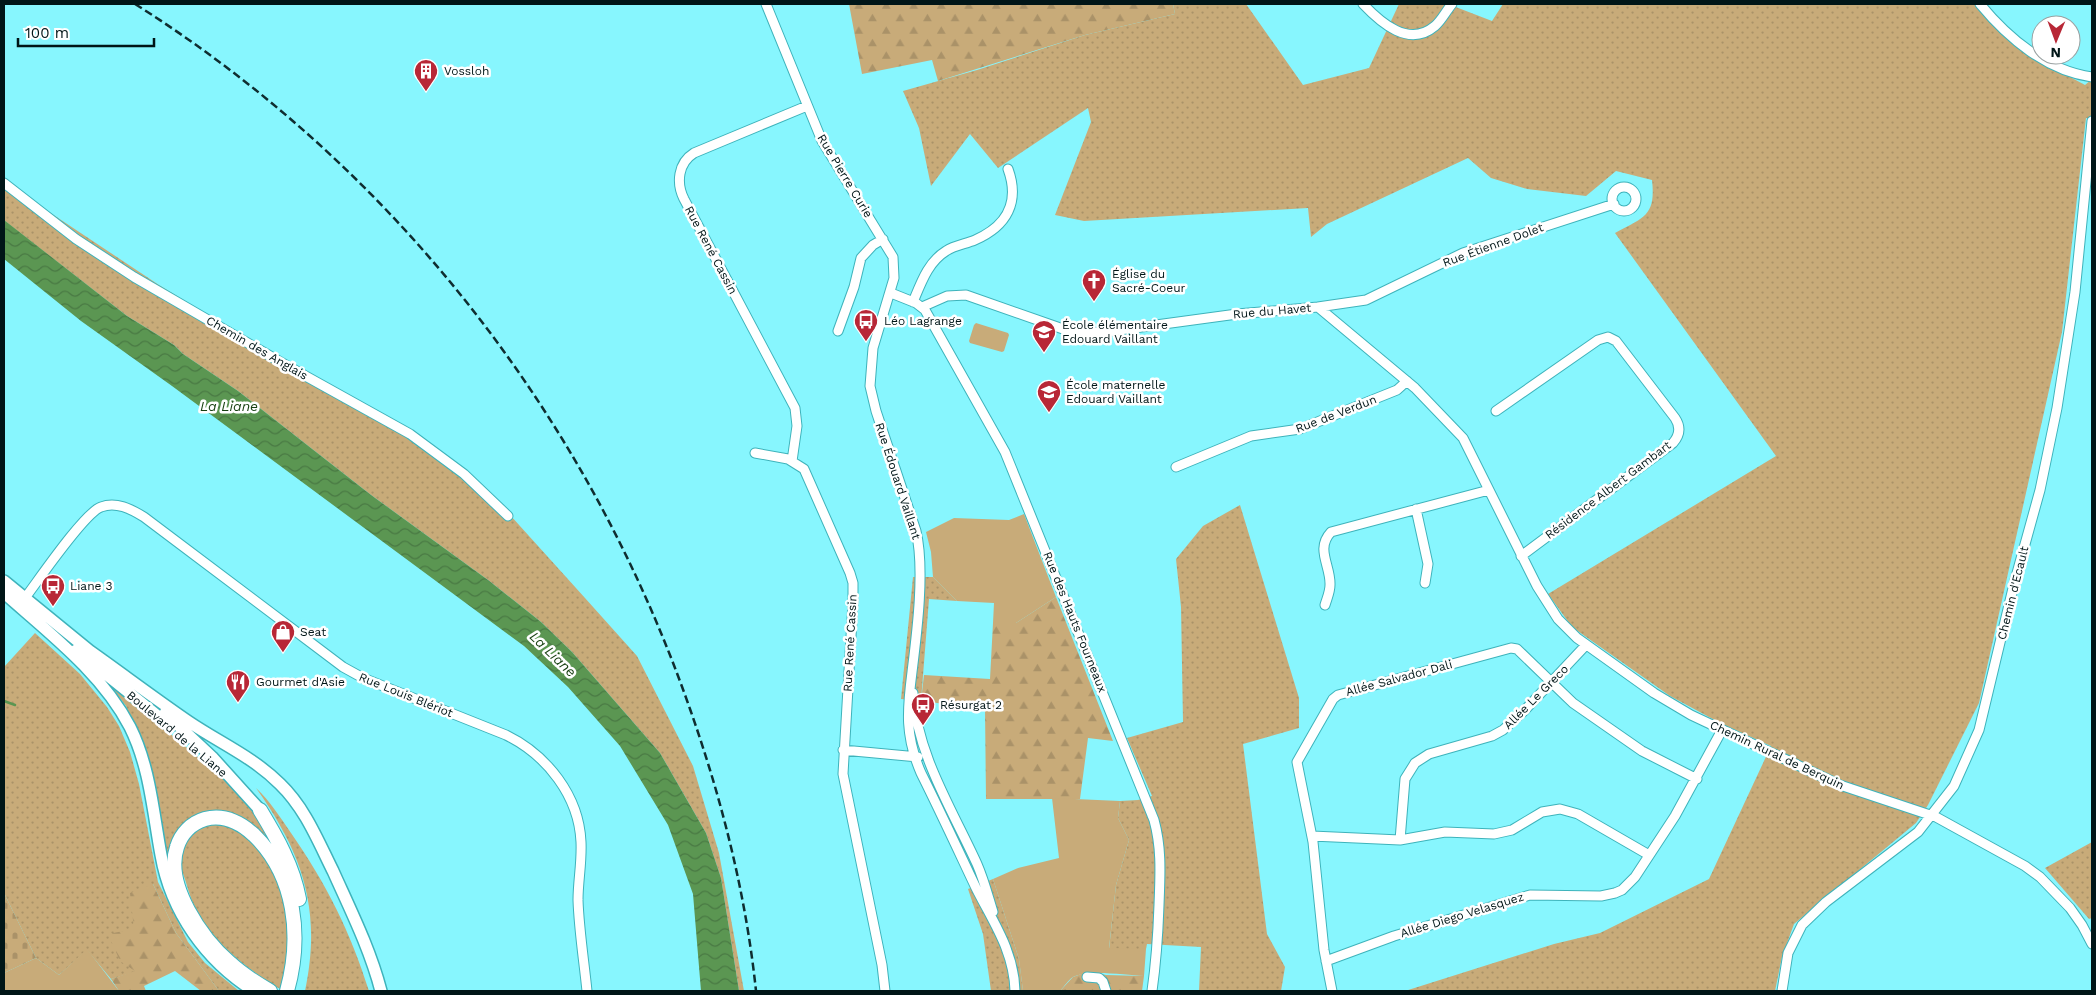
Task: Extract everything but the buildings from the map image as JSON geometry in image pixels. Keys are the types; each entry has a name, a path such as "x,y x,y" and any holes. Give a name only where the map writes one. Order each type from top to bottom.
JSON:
{"highway":[{"path":"260,810 285,855 298,895 302,938 295,981 287,991"},
{"path":"270,991 243,974 219,953 201,931 185,904 175,876 173,860 181,837 193,825 206,819 216,818 232,821 250,832 270,855 284,882 292,907 295,981"}],"main road":[{"name":"Boulevard de la Liane","path":"4,581 182,728 212,756 238,786"},
{"name":"Boulevard de la Liane","path":"4,593 193,745 238,786"},
{"name":"Boulevard de la Liane","path":"4,593 86,669 110,694 122,712 138,744 143,760 162,862 174,899 191,931 209,954 231,975 254,991"},
{"name":"Boulevard de la Liane","path":"87,649 189,722 253,761 293,798 315,836 363,936 381,991"},
{"path":"238,786 260,810"}],"street":[{"name":"Rue Pierre Curie","path":"766,4 825,146 883,239 894,262 894,278 891,293"},
{"path":"1364,4 1387,26 1400,32 1414,34 1422,33 1434,27 1452,4"},
{"path":"1980,4 2002,29 2030,51 2074,73 2092,77"},
{"name":"Rue René Cassin","path":"807,106 694,153 684,162 679,180 684,199 795,408 797,426 792,461 801,466 806,473 852,578 853,595 843,750 843,779 882,965 885,991"},
{"name":"Chemin d'Ecault","path":"1782,991 1790,947 1805,921 1826,902 1913,836 1954,786 1979,730 2014,584 2040,490 2069,338 2092,121"},
{"path":"913,302 926,272 946,251 992,232 1004,220 1014,192 1008,169"},
{"name":"Chemin des Anglais","path":"4,183 76,239 134,276 278,361 410,434 464,474 508,516"},
{"name":"Rue Étienne Dolet","path":"1318,307 1369,299 1463,253 1614,204"},
{"path":"838,331 854,286 861,258 873,245 883,239"},
{"name":"Rue des Hauts Fourneaux","path":"891,293 922,307 961,372 1005,452 1154,820 1159,839 1160,860 1157,940 1152,991"},
{"name":"Rue Édouard Vaillant","path":"891,293 873,348 870,386 876,411 914,524 919,546 920,572 907,716 910,740 915,757 979,893 999,928"},
{"name":"Rue du Havet","path":"922,307 947,296 966,296 1064,329 1086,333 1237,314 1318,307 1407,381 1463,438 1543,597"},
{"name":"Résidence Albert Gambart","path":"1496,411 1598,340 1608,337 1616,341 1624,351 1675,418 1679,429 1678,436 1673,443 1521,556"},
{"name":"Rue de Verdun","path":"1176,467 1251,436 1300,429 1397,390 1407,381"},
{"path":"754,453 792,461"},
{"path":"1325,604 1330,585 1323,551 1324,542 1328,535 1339,529 1489,490"},
{"name":"Rue Louis Blériot","path":"25,598 90,513 107,505 127,508 144,517 343,667 363,678 506,735 527,747 544,761 559,780 570,798 577,817 582,845 578,903 587,991"},
{"path":"1416,509 1428,564 1425,583"},
{"name":"Chemin Rural de Berquin","path":"1543,597 1563,624 1586,645 1665,701 1840,785 1932,815 2035,872 2070,908 2092,944"},
{"name":"Allée Le Greco","path":"1400,840 1405,780 1415,763 1426,755 1500,732 1515,720 1586,645"},
{"name":"Allée Salvador Dali","path":"1332,991 1326,961 1312,836 1297,762 1333,699 1338,695 1514,648 1519,650 1574,702 1642,751 1696,779"},
{"name":"Rue Édouard Vaillant","path":"912,672 916,722 927,758 980,870 1012,965 1015,991"},
{"name":"Allée Diego Velasquez","path":"1326,961 1394,936 1530,895 1596,896 1615,893 1629,884 1680,808 1722,730"},
{"path":"843,750 927,758"},
{"path":"1312,836 1400,840 1444,832 1488,834 1503,832 1520,825 1542,812 1560,808 1578,814 1649,855"},
{"path":"1087,977 1099,978 1103,982 1106,991"}],"green space":[{"path":"849,4 1173,4 1175,14 1085,35 938,81 932,60 862,74"},
{"path":"1173,4 1246,4 1303,85 1369,68 1399,4 1448,4 1492,21 1503,4 1974,4 2020,50 2031,56 2031,65 2048,65 2085,85 2092,79 2092,120 2086,118 2062,332 1979,703 1928,805 1916,823 1794,924 1782,957 1775,991 1405,991 1554,944 1600,933 1709,879 1771,746 1722,724 1670,696 1572,627 1548,594 1776,456 1615,233 1641,219 1646,214 1652,201 1652,180 1616,171 1586,196 1527,189 1491,178 1468,158 1327,224 1311,237 1308,208 1084,221 1055,215 1091,122 1088,108 998,168 970,134 931,186 919,128 903,91 977,70 1085,35 1175,14"},
{"path":"4,179 31,200 159,285 305,374 399,425 492,495 637,656 693,766 719,853 744,991 739,991 721,878 706,833 660,753 572,652 541,622 488,580 371,495 238,391 183,354 174,345 127,316 10,225 4,220"},
{"path":"976,323 1008,333 1004,351 970,343 969,341"},
{"path":"1240,505 1299,698 1299,728 1243,744 1267,934 1285,967 1281,991 1199,991 1201,947 1147,944 1146,949 1109,949 1116,885 1129,840 1118,818 1120,801 1138,800 1152,796 1127,738 1183,722 1181,607 1176,559 1203,526"},
{"path":"1024,514 1056,597 1016,623 993,623 994,603 957,601 933,577 931,552 926,532 954,518 1009,520"},
{"path":"913,577 933,577 957,601 929,599 921,701 901,699"},
{"path":"1056,597 1113,741 1088,738 1080,799 986,799 985,709 921,701 924,675 990,679 993,623 1016,623"},
{"path":"35,633 80,674 107,707 119,726 130,752 139,784 158,882 188,942 205,963 239,991 219,991 176,933 153,884 134,929 135,972 111,979 87,950 59,975 36,958 4,893 4,667"},
{"path":"113,685 226,781 252,811 274,845 288,919 290,944 280,989 232,955 203,922 192,900 181,869 167,856 137,732 126,706 111,686"},
{"path":"256,788 283,821 316,871 354,948 369,991 305,991 310,962 311,934 304,884 297,860 286,836"},
{"path":"1052,798 1120,801 1118,818 1129,840 1116,885 1109,948 1146,949 1144,976 1087,973 1073,977 1060,991 1023,991 1019,959 993,879 1018,868 1059,858"},
{"path":"2092,842 2092,918 2089,919 2045,868"},
{"path":"993,879 1019,959 1023,991 991,991 983,934 968,889"},
{"path":"153,884 176,933 219,991 201,991 175,971 144,986 146,991 119,991 111,979 135,971 120,961 108,934 134,929 130,893"},
{"path":"4,893 36,958 4,973"},
{"path":"87,949 119,991 4,991 4,973 36,958 59,975"},
{"path":"1090,971 1106,975 1144,976 1142,991 1060,991 1073,977"}],"water":[{"name":"La Liane","path":"4,220 127,316 174,345 183,354 238,391 371,495 488,580 541,622 572,652 660,753 706,833 721,878 739,991 701,991 693,894 668,825 620,746 568,687 524,646 81,321 4,259"}],"waterway":[{"path":"4,701 15,705"}],"railway":[{"path":"135,4 229,69 317,143 398,223 472,309 539,402 597,500 648,602 690,709 702,743 731,848 746,919 756,991"}],"place":[{"name":"Vossloh","path":"426,92"},
{"name":"Église du Sacré-Coeur","path":"1094,302"},
{"name":"Léo Lagrange","path":"866,342"},
{"name":"École élémentaire Edouard Vaillant","path":"1044,353"},
{"name":"École maternelle Edouard Vaillant","path":"1049,413"},
{"name":"Liane 3","path":"53,607"},
{"name":"Seat","path":"283,653"},
{"name":"Gourmet d'Asie","path":"238,703"},
{"name":"Résurgat 2","path":"923,726"}]}
